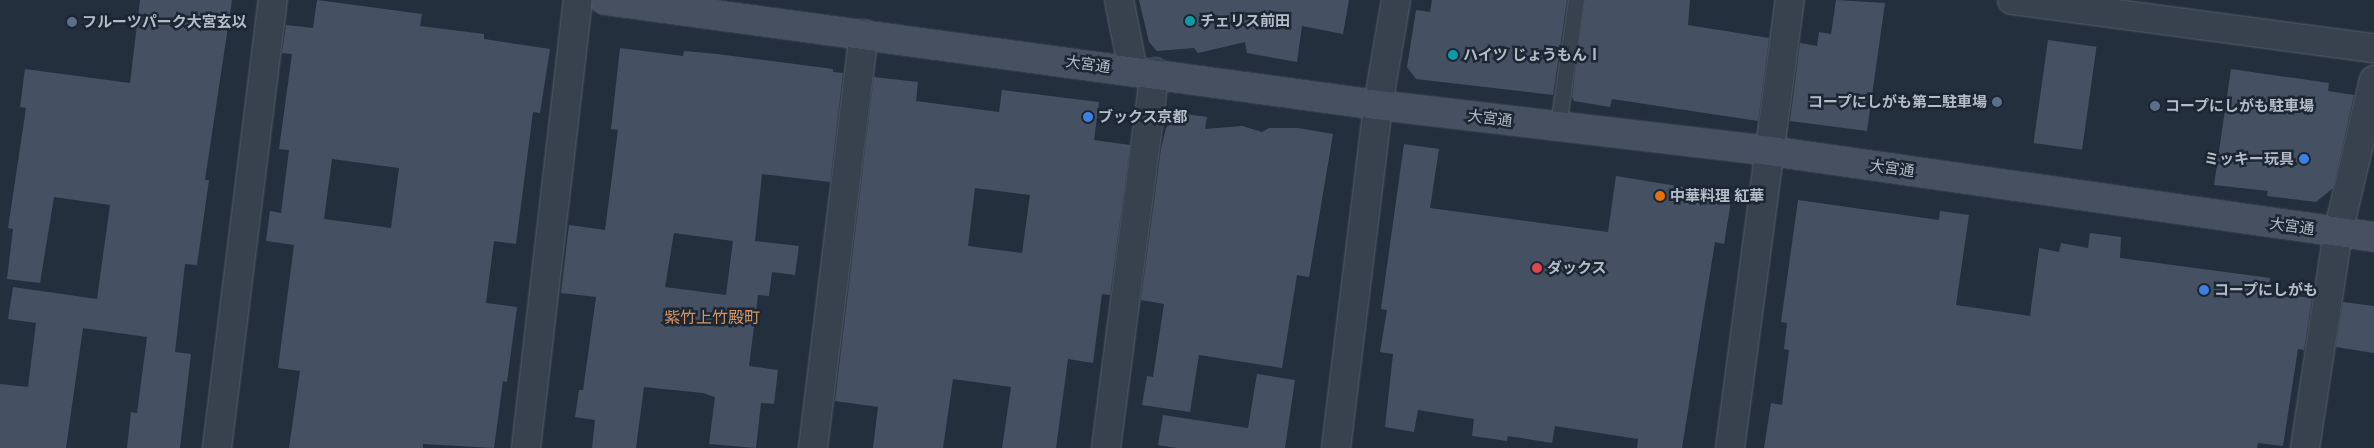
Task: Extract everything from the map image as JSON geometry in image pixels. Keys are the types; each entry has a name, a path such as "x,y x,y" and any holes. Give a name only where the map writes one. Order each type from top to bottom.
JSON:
{"street":[{"path":"217,448 273,0"},
{"path":"526,448 578,0"},
{"name":"大宮通","path":"605,0 1144,71 1378,105 1770,150 2374,237"},
{"path":"1106,448 1144,71 1119,0"},
{"path":"1336,448 1378,105 1396,0"},
{"path":"1730,448 1790,0"},
{"path":"2012,0 2374,48"},
{"path":"813,448 864,34"},
{"path":"2305,448 2338,233 2374,80"}],"lane":[{"path":"1558,126 1576,0"}],"building":[{"path":"140,0 232,0 205,180 209,180 197,265 185,264 175,352 191,354 180,448 127,448 131,412 137,413 147,337 83,328 66,448 0,448 0,384 28,387 36,323 8,319 13,287 97,299 110,205 54,197 40,283 7,279 13,229 8,228 26,108 20,107 25,69 130,83"},
{"path":"317,0 422,14 420,26 484,34 484,39 550,49 540,113 533,112 516,244 494,241 486,303 517,307 507,382 503,381 494,448 423,444 423,448 289,448 300,371 278,368 294,245 266,241 270,211 281,213 289,150 279,149 292,54 282,53 286,25 313,28","holes":["332,159 399,168 391,228 324,219"]},
{"path":"1139,0 1349,0 1343,34 1302,26 1297,62 1247,53 1245,42 1198,53 1194,48 1157,51 1149,42"},
{"path":"1432,0 1567,0 1553,95 1416,79 1407,67 1416,10 1430,12"},
{"path":"1585,0 1690,0 1688,25 1769,38 1758,121 1612,99 1610,107 1574,101 1572,97"},
{"path":"1836,0 1885,3 1867,131 1790,121 1800,43 1817,46 1819,32 1831,34"},
{"path":"2048,40 2097,47 2082,150 2034,143"},
{"path":"620,48 683,56 684,51 717,54 833,69 833,72 843,73 830,182 762,174 755,241 799,246 795,275 772,272 769,296 758,295 749,366 778,370 774,404 761,403 756,448 709,444 715,397 703,393 644,387 636,448 592,448 595,420 575,417 579,390 583,390 596,297 561,293 569,225 605,230 618,130 611,129","holes":["674,233 733,241 726,295 665,287"]},
{"path":"2231,69 2329,83 2328,91 2354,95 2333,188 2316,202 2267,196 2268,191 2214,185"},
{"path":"874,77 918,82 916,101 999,112 1002,90 1099,102 1094,140 1130,145 1110,295 1102,294 1093,363 1068,359 1056,448 1002,448 1011,387 953,379 943,448 873,448 878,407 835,401","holes":["975,188 1030,195 1022,253 968,246"]},
{"path":"1179,113 1207,117 1205,129 1242,126 1262,132 1269,128 1298,128 1333,134 1309,277 1297,275 1282,368 1199,355 1190,412 1142,405 1147,376 1153,377 1164,304 1141,300 1161,149 1166,128"},
{"path":"1404,144 1439,149 1430,208 1608,232 1616,176 1732,195 1724,244 1715,242 1682,448 1637,448 1638,439 1555,426 1552,443 1508,436 1507,441 1472,436 1474,419 1418,410 1414,432 1385,427 1393,354 1380,352 1387,310 1381,309"},
{"path":"1798,200 1939,220 1940,211 1969,215 1956,305 2030,316 2039,248 2059,252 2061,243 2088,248 2090,233 2121,237 2120,258 2270,278 2268,293 2312,298 2304,350 2298,349 2283,446 2258,443 2257,448 1764,448 1771,403 1782,405 1789,350 1784,349 1787,323 1781,322"},
{"path":"2343,302 2374,306 2374,353 2336,347"},
{"path":"1257,374 1295,380 1285,448 1177,448 1158,445 1163,415 1248,428"}],"place":[{"name":"チェリス前田","path":"1190,21"},
{"name":"フルーツパーク大宮玄以","path":"72,22"},
{"name":"ハイツ じょうもんⅠ","path":"1453,55"},
{"name":"コープにしがも第二駐車場","path":"1997,102"},
{"name":"コープにしがも駐車場","path":"2155,106"},
{"name":"ブックス京都","path":"1088,117"},
{"name":"ミッキー玩具","path":"2304,159"},
{"name":"中華料理 紅華","path":"1660,196"},
{"name":"ダックス","path":"1537,268"},
{"name":"コープにしがも","path":"2204,290"}],"district":[{"name":"紫竹上竹殿町","path":"712,317"}]}
